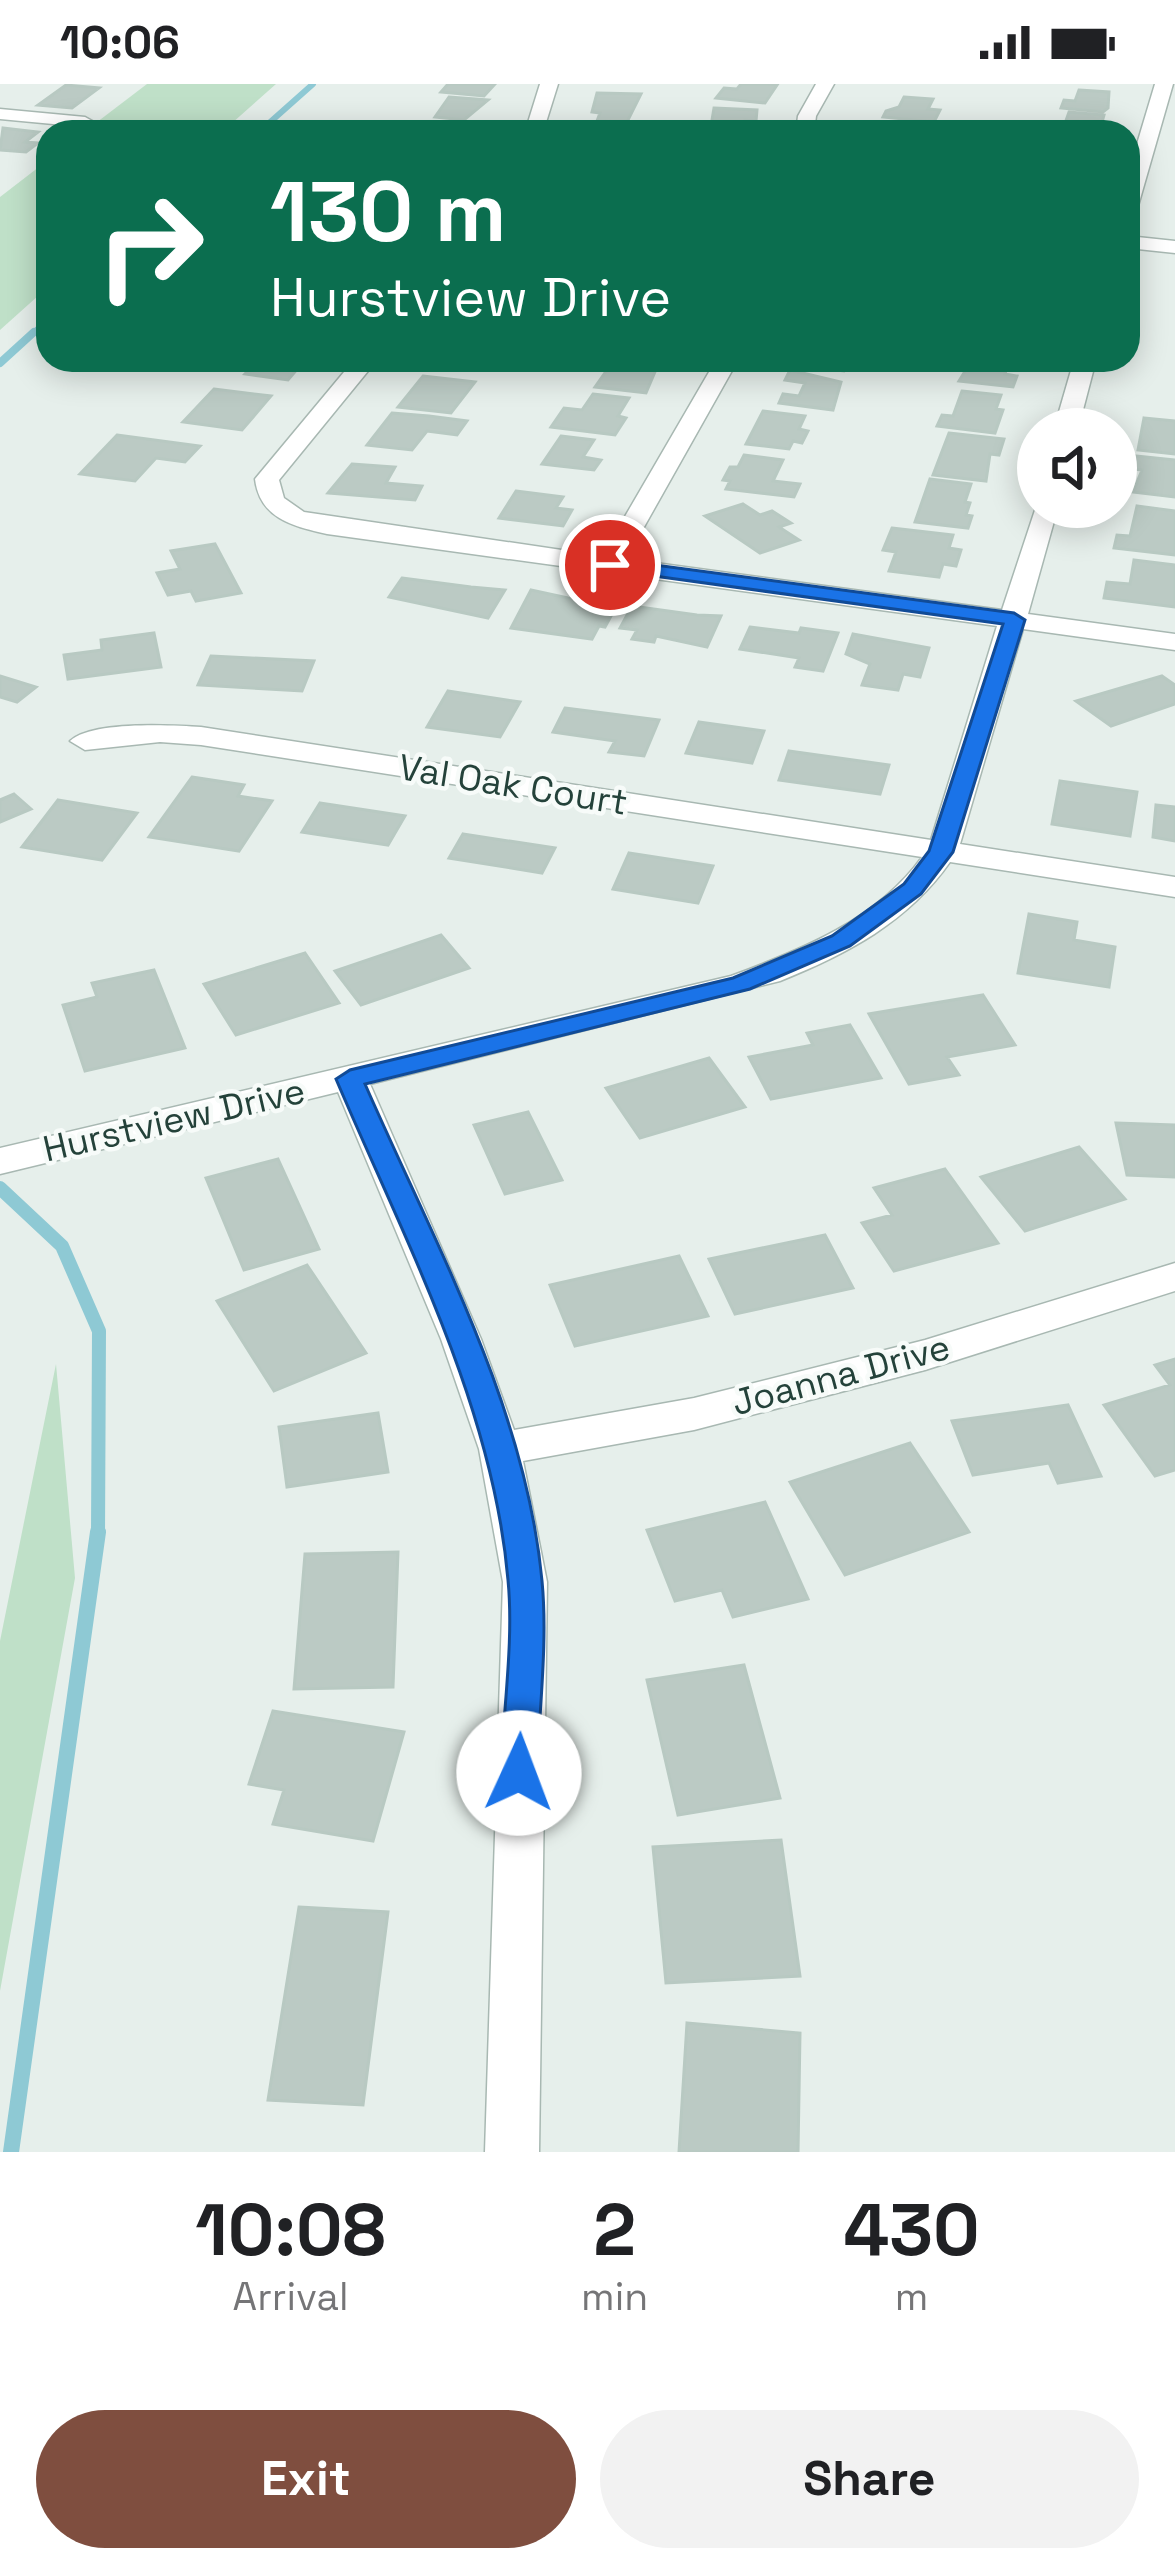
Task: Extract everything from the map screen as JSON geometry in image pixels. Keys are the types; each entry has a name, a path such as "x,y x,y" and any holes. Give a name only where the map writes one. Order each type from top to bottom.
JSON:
{"street":[{"path":"538,120 549,84"},
{"path":"806,120 825,84"},
{"path":"1140,165 1164,84"},
{"path":"0,114 64,120"},
{"path":"1140,243 1175,247"},
{"path":"356,372 267,478 267,496 279,511 300,520 1175,642"},
{"path":"610,565 720,372"},
{"path":"1072,408 1082,372"},
{"name":"Hurstview Drive","path":"10,1159 741,984 841,941 912,889 941,852 1039,528"},
{"name":"Val Oak Court","path":"85,741 160,734 201,736 1175,887"},
{"path":"350,1079 461,1339 500,1449 525,1582 512,2152"},
{"name":"Joanna Drive","path":"500,1449 694,1414 878,1367 1175,1277"}],"green space":[{"path":"147,84 276,84 236,120 100,120"},
{"path":"36,169 36,298 0,330 0,197"},
{"path":"56,1364 75,1578 0,1991 0,1641"}],"building":[{"path":"448,84 495,84 484,96 441,92"},
{"path":"741,84 777,85 765,103 716,98 724,88 737,89"},
{"path":"66,85 99,88 72,108 38,105"},
{"path":"1079,90 1109,92 1108,108 1103,112 1061,108 1064,100 1075,101"},
{"path":"597,93 641,94 628,120 597,120 600,113 592,112"},
{"path":"449,97 488,100 464,120 435,117"},
{"path":"904,97 933,99 928,109 940,110 935,120 883,117 899,107"},
{"path":"714,108 757,110 756,120 712,120"},
{"path":"1069,112 1104,115 1103,120 1066,120"},
{"path":"3,128 36,132 25,142 36,144 26,152 0,150"},
{"path":"247,372 295,372 288,380"},
{"path":"606,372 655,372 646,393 595,387"},
{"path":"789,372 798,372 841,382 833,410 779,403 783,394 799,396 805,383 785,380"},
{"path":"965,372 1017,376 1013,387 959,381"},
{"path":"423,376 475,382 451,413 398,407"},
{"path":"214,389 271,396 242,430 183,422"},
{"path":"962,391 1001,395 996,409 1003,410 995,433 937,426 942,415 953,416"},
{"path":"593,394 629,398 618,416 626,418 615,435 551,427 564,408 582,410"},
{"path":"763,411 805,416 799,429 808,431 802,443 793,441 789,449 746,444"},
{"path":"392,413 467,421 457,435 427,431 412,450 367,445"},
{"path":"1144,418 1175,421 1175,454 1138,450"},
{"path":"949,433 1004,439 999,455 990,454 986,481 933,475"},
{"path":"117,435 200,446 185,462 156,458 135,481 80,474"},
{"path":"561,436 594,440 583,457 601,460 594,470 542,464"},
{"path":"744,455 783,460 773,481 800,484 794,497 726,489 730,481 723,480"},
{"path":"1137,456 1175,460 1175,497 1137,492 1142,470 1137,469"},
{"path":"352,464 395,467 386,483 422,486 415,500 328,493"},
{"path":"930,479 971,484 965,502 970,503 966,515 972,516 968,528 915,522"},
{"path":"516,491 563,497 556,508 572,510 563,526 499,518"},
{"path":"743,504 760,515 772,511 791,523 779,527 799,540 760,553 705,516"},
{"path":"1137,506 1175,511 1175,555 1114,548 1117,535 1130,536 1132,528 1137,528"},
{"path":"892,528 953,535 949,548 961,550 956,566 943,564 939,577 889,571 896,552 883,550"},
{"path":"215,544 241,593 196,601 191,591 168,595 157,573 180,569 171,551"},
{"path":"1134,560 1175,565 1175,607 1104,598 1107,582 1130,584"},
{"path":"402,578 505,590 488,618 389,597"},
{"path":"531,590 617,605 592,639 511,628"},
{"path":"632,606 721,616 707,647 656,636 654,642 632,639 637,630 620,628"},
{"path":"750,627 838,633 823,671 795,667 799,658 740,649"},
{"path":"154,633 161,667 68,679 64,655 102,650 101,640"},
{"path":"853,634 929,648 920,677 903,674 898,690 862,685 870,664 846,654"},
{"path":"211,656 314,661 302,691 198,685"},
{"path":"0,676 36,687 17,702 0,697"},
{"path":"1162,676 1175,685 1175,704 1111,726 1076,701"},
{"path":"448,691 520,702 500,737 427,727"},
{"path":"565,708 659,720 644,756 609,752 615,741 553,732"},
{"path":"699,722 764,731 752,763 686,753"},
{"path":"789,751 889,765 880,794 779,780"},
{"path":"192,777 244,785 238,796 272,801 239,851 149,837"},
{"path":"1060,781 1137,792 1130,836 1052,824"},
{"path":"14,794 31,809 0,822 0,800"},
{"path":"58,800 137,813 102,860 22,847"},
{"path":"320,803 405,816 388,845 302,832"},
{"path":"1156,805 1175,807 1175,841 1153,837"},
{"path":"463,834 555,848 542,873 449,858"},
{"path":"629,853 713,866 698,903 613,889"},
{"path":"1029,914 1077,922 1074,940 1115,947 1109,987 1018,973"},
{"path":"441,935 469,968 361,1005 335,971"},
{"path":"305,953 339,1003 236,1035 204,984"},
{"path":"154,970 185,1048 85,1071 63,1005 97,997 92,983"},
{"path":"983,995 1015,1045 947,1057 959,1075 909,1084 869,1014"},
{"path":"850,1025 881,1078 771,1099 749,1057 813,1045 807,1033"},
{"path":"709,1058 745,1107 640,1138 606,1088"},
{"path":"528,1112 562,1180 505,1194 474,1125"},
{"path":"1116,1123 1175,1125 1175,1177 1127,1175"},
{"path":"1079,1147 1125,1199 1025,1231 981,1177"},
{"path":"278,1159 319,1249 244,1270 206,1178"},
{"path":"945,1169 998,1243 894,1271 862,1223 892,1215 874,1188"},
{"path":"825,1235 853,1288 735,1314 709,1259"},
{"path":"679,1256 708,1316 575,1346 550,1285"},
{"path":"307,1265 366,1353 274,1391 217,1301"},
{"path":"1175,1359 1175,1470 1155,1476 1104,1405 1170,1385 1155,1365"},
{"path":"1068,1405 1101,1476 1058,1483 1049,1463 973,1475 952,1421"},
{"path":"378,1413 388,1472 287,1487 279,1427"},
{"path":"910,1443 969,1532 845,1575 790,1482"},
{"path":"765,1502 808,1599 733,1617 722,1590 675,1601 647,1530"},
{"path":"398,1552 393,1687 294,1689 305,1554"},
{"path":"744,1665 780,1798 678,1815 647,1680"},
{"path":"273,1711 404,1732 373,1841 273,1824 284,1790 249,1784"},
{"path":"781,1840 800,1976 666,1983 653,1847"},
{"path":"299,1907 388,1912 363,2105 268,2100"},
{"path":"687,2023 800,2033 798,2152 679,2152"}],"waterway":[{"path":"272,120 313,84"},
{"path":"31,335 36,331"},
{"path":"0,363 34,332"},
{"path":"0,1188 62,1246 99,1331 98,1535"},
{"path":"11,2152 98,1532"}],"route":[{"path":"519,1773 525,1582 500,1449 461,1339 350,1079 741,984 841,941 912,889 941,852 1014,620 610,565"}]}
